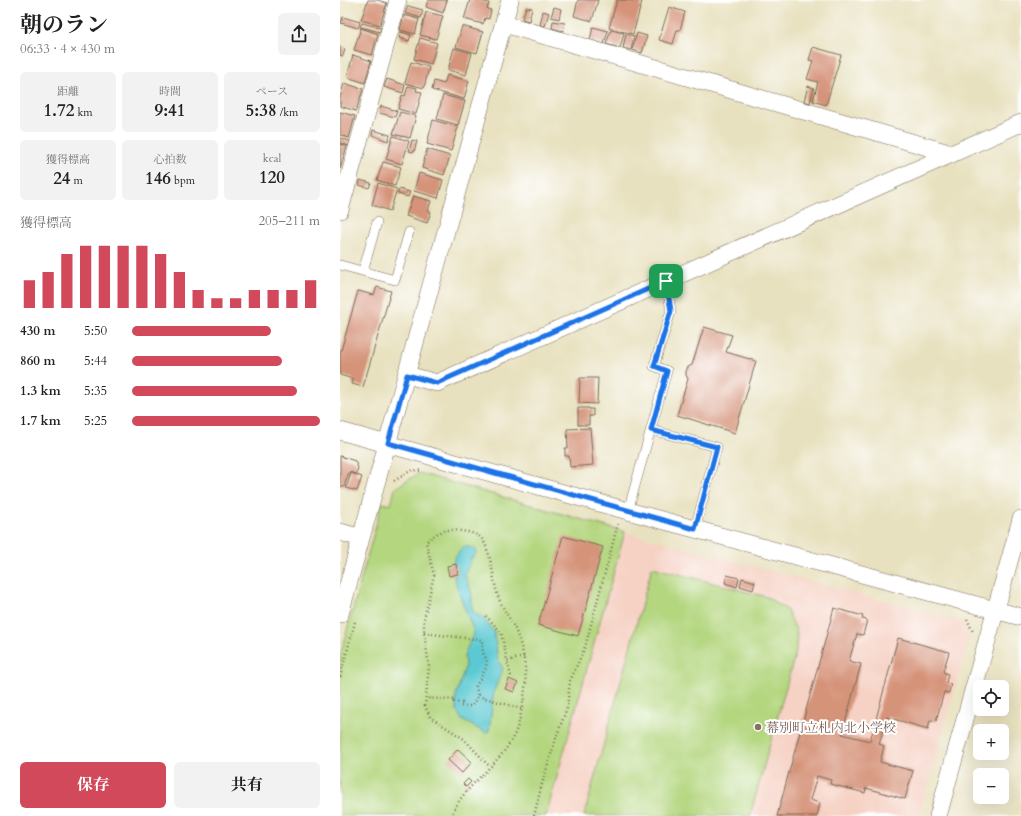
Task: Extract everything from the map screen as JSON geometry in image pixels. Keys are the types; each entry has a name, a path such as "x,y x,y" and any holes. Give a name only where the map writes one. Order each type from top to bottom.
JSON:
{"street":[{"path":"340,210 398,0"},
{"path":"348,615 361,538 510,0"},
{"path":"504,24 952,154"},
{"path":"407,375 437,383 1021,123"},
{"path":"340,431 388,443 627,518 695,529 1021,617"},
{"path":"938,816 1021,519"},
{"path":"340,532 361,538"}],"lane":[{"path":"362,271 377,222"},
{"path":"340,265 395,280 410,232"},
{"path":"627,518 667,371 654,366 671,311 666,281"},
{"path":"651,430 717,447 695,529"}],"path":[{"path":"393,482 412,470 425,472"},
{"path":"534,816 544,777 567,708 570,681 585,647 618,523 627,518"},
{"path":"451,816 461,798 490,767 510,744 520,720 526,694 527,674 524,657 515,629 498,597 487,550 481,538 470,532 449,529 435,534 426,542 434,575 424,619 424,633 429,666 425,706 430,717 464,739 490,767"},
{"path":"340,677 348,615"},
{"path":"486,616 501,632 511,676"},
{"path":"960,617 968,619 974,633"},
{"path":"424,633 482,640 483,653 487,660 486,668 476,686 478,696 472,706 461,706 462,703 454,702 454,700 426,698"},
{"path":"507,660 524,657"},
{"path":"478,696 522,709"}],"shaded area":[{"name":"幕別町立札内北小学校","path":"625,532 963,622 969,638 919,816 546,816"}],"green space":[{"path":"419,473 625,532 546,816 340,816 340,656 382,503 391,505 395,488"},
{"path":"652,567 767,597 787,610 797,632 796,651 750,816 584,816"}],"water":[{"path":"463,547 469,547 476,550 476,554 472,557 465,575 472,594 473,612 483,618 494,631 498,660 503,669 494,691 489,731 486,733 462,720 456,710 456,695 465,667 464,655 474,632 456,585 454,575 454,560"}],"building":[{"path":"368,0 377,0 387,3 380,25 361,20"},
{"path":"428,0 447,0 443,13 426,7"},
{"path":"470,0 489,3 487,9 491,10 489,19 485,18 483,24 464,19"},
{"path":"578,0 598,0 592,21 574,16"},
{"path":"617,0 642,1 633,34 609,28"},
{"path":"408,6 423,10 421,18 405,13"},
{"path":"526,7 532,8 529,21 522,19"},
{"path":"554,7 561,9 559,19 551,17"},
{"path":"669,7 685,12 680,30 677,30 673,44 659,40"},
{"path":"543,11 549,13 545,26 540,25"},
{"path":"426,12 443,16 436,39 420,35"},
{"path":"404,15 419,19 415,34 400,30"},
{"path":"343,17 360,22 358,28 341,23"},
{"path":"553,21 565,23 563,31 552,28"},
{"path":"362,23 381,28 380,32 360,27"},
{"path":"462,26 483,32 477,53 456,47"},
{"path":"593,27 608,31 604,44 590,40"},
{"path":"361,28 378,34 372,55 354,50"},
{"path":"611,30 624,33 620,48 606,44"},
{"path":"401,32 411,35 409,41 399,38"},
{"path":"637,33 647,36 642,53 632,50"},
{"path":"626,34 634,36 631,50 623,48"},
{"path":"420,38 437,43 431,64 414,59"},
{"path":"340,47 345,49 343,56 340,55"},
{"path":"813,47 841,55 826,105 813,101 818,82 807,79 813,61 809,60"},
{"path":"454,48 472,53 466,75 448,70"},
{"path":"353,55 371,61 365,83 347,77"},
{"path":"411,62 429,67 424,88 405,83"},
{"path":"447,75 469,81 464,99 432,90 434,81 444,84"},
{"path":"387,79 405,85 403,93 384,87"},
{"path":"344,83 363,89 356,111 340,106 340,98"},
{"path":"408,86 417,88 416,91 422,92 416,114 398,109 402,95 405,96"},
{"path":"808,86 814,88 810,103 804,101"},
{"path":"443,95 465,101 458,125 437,119"},
{"path":"381,106 397,111 395,117 379,113"},
{"path":"340,112 355,116 349,138 340,135"},
{"path":"400,112 416,116 410,138 393,134"},
{"path":"433,120 458,127 451,151 427,144"},
{"path":"373,130 390,135 388,141 372,135"},
{"path":"393,136 409,141 402,164 386,159"},
{"path":"340,138 350,141 349,146 340,143"},
{"path":"412,140 417,141 414,152 409,151"},
{"path":"340,144 347,146 340,169"},
{"path":"427,149 450,156 444,175 422,168"},
{"path":"383,162 401,167 395,186 377,180"},
{"path":"419,173 443,180 438,198 414,191"},
{"path":"360,180 371,183 369,188 359,185"},
{"path":"378,183 397,189 390,211 372,205"},
{"path":"399,189 410,192 408,197 398,194"},
{"path":"413,196 431,201 428,211 431,212 427,223 406,216"},
{"path":"377,287 391,291 363,387 352,384 353,379 340,375 340,354 358,291 374,295"},
{"path":"704,327 732,335 726,352 756,361 735,433 677,415 688,379 686,371 688,367 692,365"},
{"path":"580,378 598,378 597,404 579,403"},
{"path":"578,408 593,409 593,416 589,416 589,425 578,425"},
{"path":"590,428 593,465 570,467 569,456 565,456 565,448 568,448 567,429"},
{"path":"340,456 355,461 358,468 356,474 349,472 344,487 340,486"},
{"path":"351,473 362,477 357,491 346,488"},
{"path":"563,536 603,547 578,636 538,625"},
{"path":"456,564 458,574 449,576 447,566"},
{"path":"727,575 739,578 737,587 725,583"},
{"path":"742,578 755,582 753,590 740,586"},
{"path":"834,608 863,616 862,619 867,620 863,635 857,634 849,661 861,664 842,734 870,741 898,638 949,652 943,672 948,674 946,683 951,684 949,693 944,692 936,721 930,720 928,729 887,717 879,744 884,746 880,762 913,771 905,799 866,788 865,793 830,784 831,780 817,776 810,800 820,803 817,816 777,816"},
{"path":"509,679 518,683 514,692 505,689"},
{"path":"458,749 472,762 462,773 448,760"},
{"path":"468,779 471,782 466,787 463,784"}],"place":[{"name":"幕別町立札内北小学校","path":"758,727"}],"route":[{"path":"666,281 671,311 654,366 667,371 651,430 717,447 695,529 388,443 407,375 437,383 666,281"}]}
